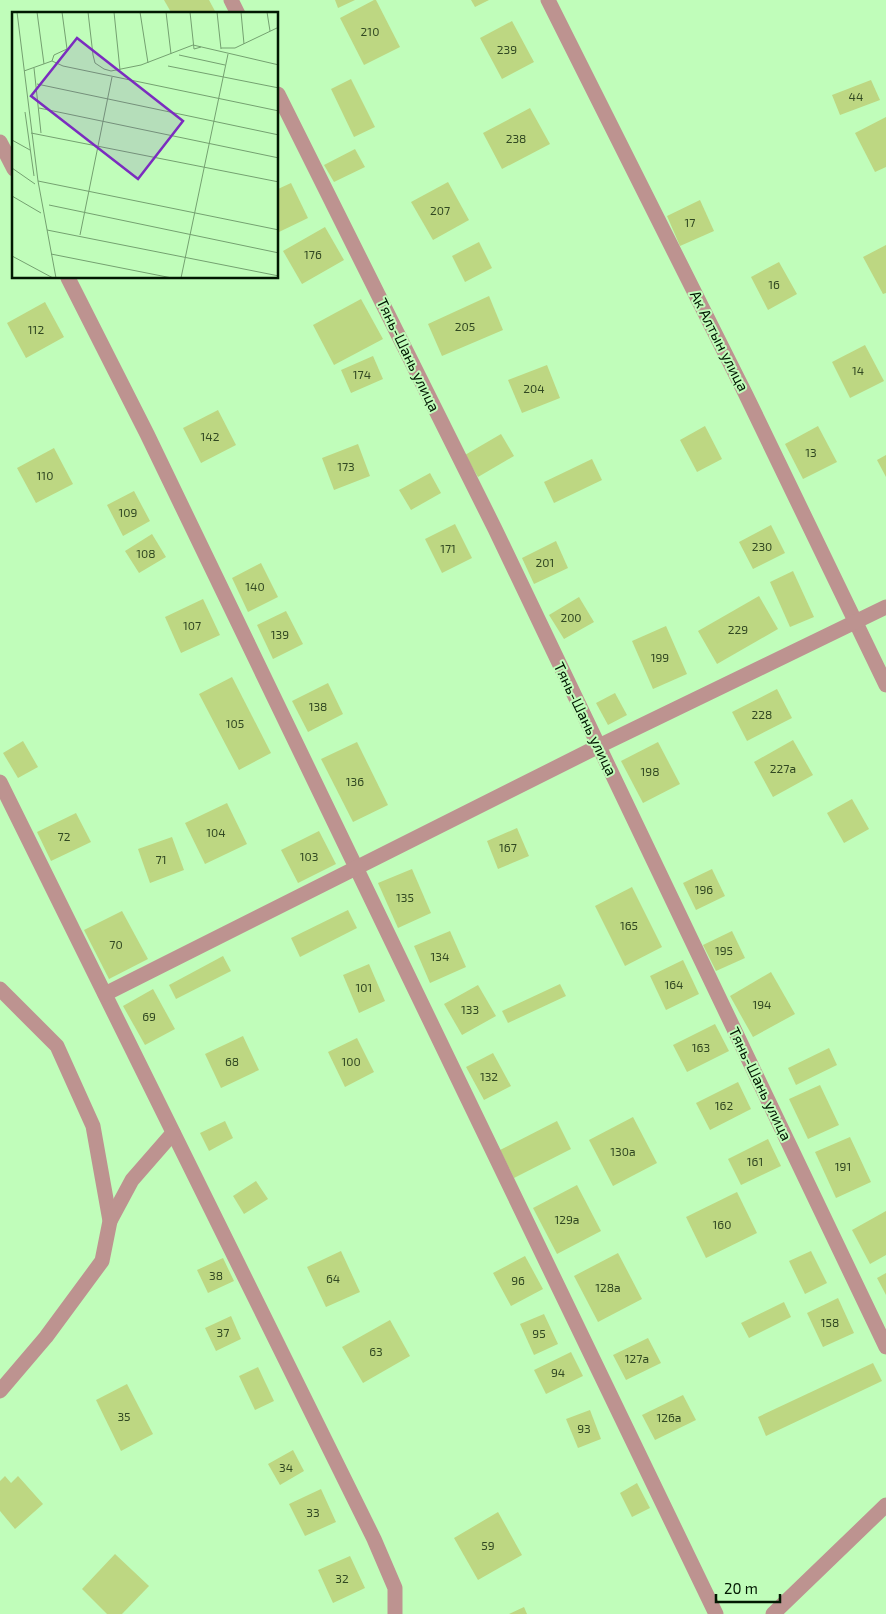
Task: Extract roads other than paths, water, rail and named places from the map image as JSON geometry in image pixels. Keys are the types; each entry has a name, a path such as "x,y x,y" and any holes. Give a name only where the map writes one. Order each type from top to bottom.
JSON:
{"street":[{"path":"231,0 237,12"},
{"name":"Ак Алтын улица","path":"548,0 745,393 886,685"},
{"name":"Тянь-Шань улица","path":"279,96 494,529 886,1347"},
{"path":"0,142 12,165"},
{"path":"69,279 152,443 716,1614"},
{"path":"104,994 598,746 886,607"},
{"path":"0,782 374,1538 395,1588 395,1614"},
{"path":"0,989 56,1046 93,1126 110,1221"},
{"path":"0,1391 46,1338 102,1261 110,1221 132,1180 174,1133"},
{"path":"773,1614 886,1505"}]}
